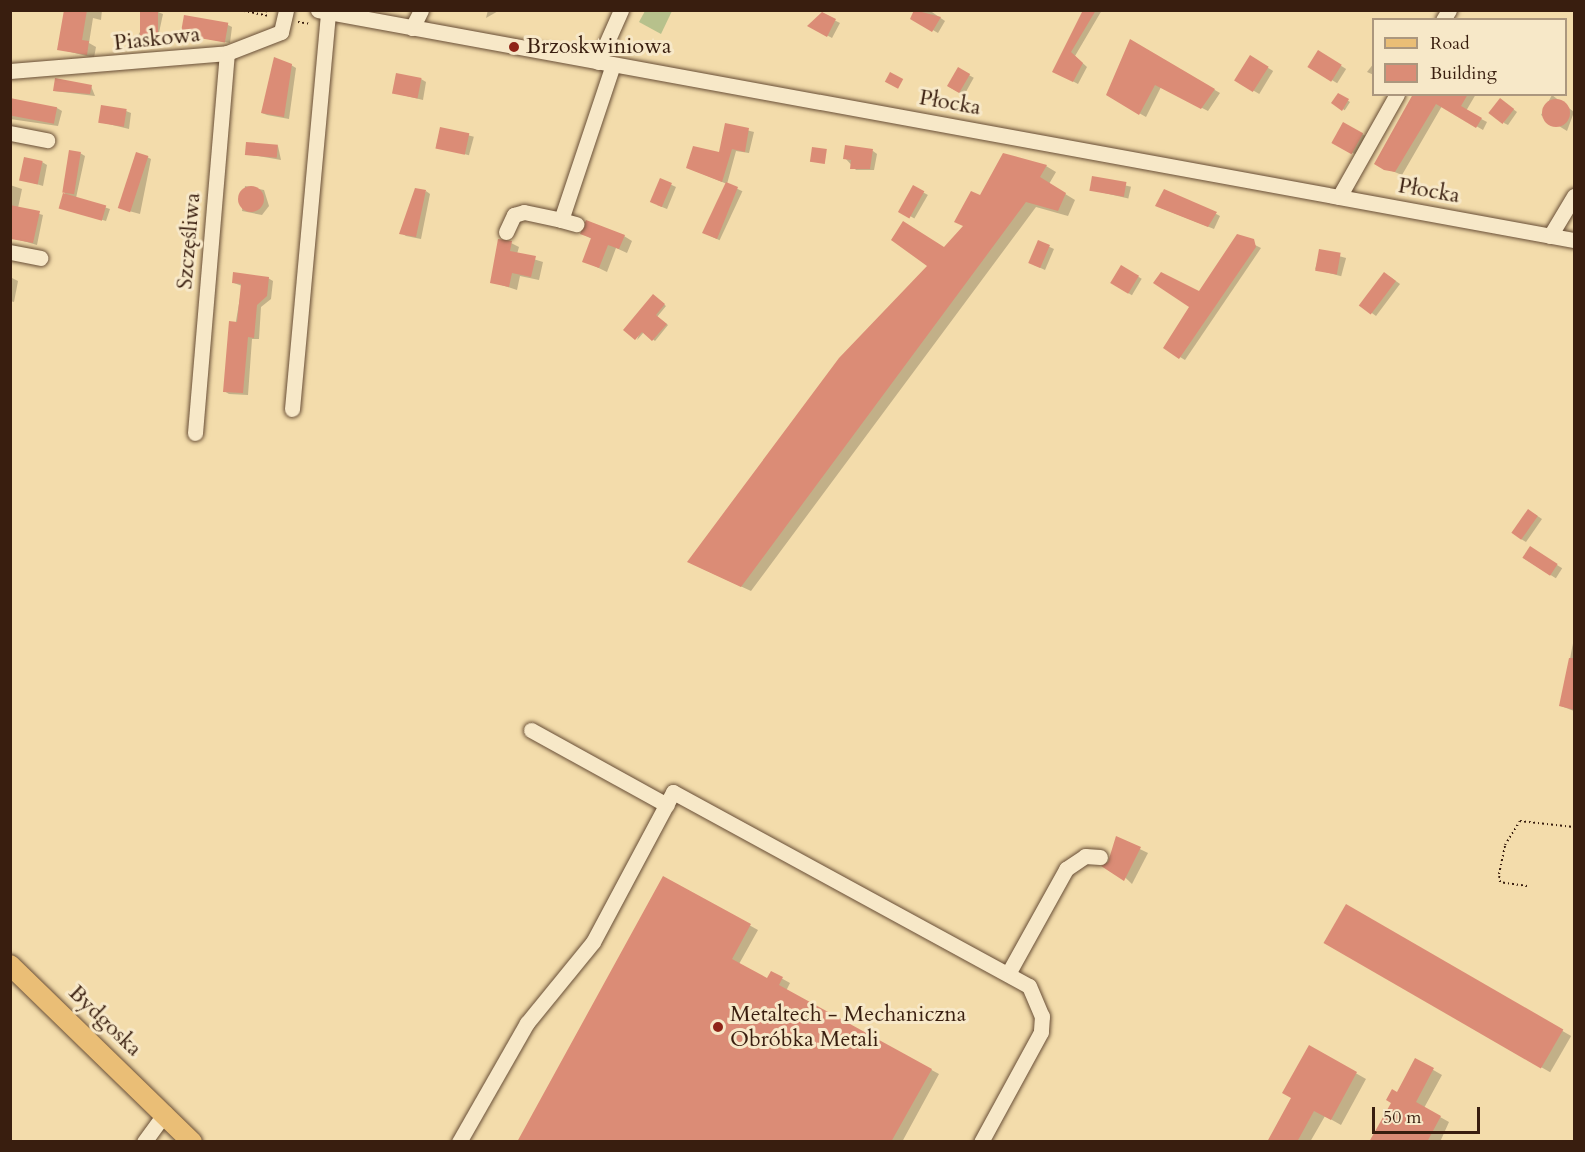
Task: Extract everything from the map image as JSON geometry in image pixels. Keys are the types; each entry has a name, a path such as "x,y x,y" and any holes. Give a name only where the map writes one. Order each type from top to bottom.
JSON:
{"main road":[{"name":"Bydgoska","path":"10,965 165,1113 192,1142"}],"street":[{"name":"Piaskowa","path":"10,71 227,53 281,32 286,10"},
{"path":"412,28 421,10"},
{"path":"506,232 514,215 524,212 569,222 606,63 621,10"},
{"path":"292,409 323,11"},
{"name":"Płocka","path":"323,11 1575,240"},
{"name":"Szczęśliwa","path":"195,433 227,53"},
{"path":"1340,197 1396,96"},
{"path":"10,133 47,140"},
{"path":"1550,236 1575,196"},
{"path":"10,252 40,258"},
{"path":"531,730 667,805"},
{"path":"459,1142 527,1023 593,942 673,792 1010,972 1029,986 1042,1016 1041,1032 981,1142"},
{"path":"1010,972 1066,869 1085,856 1100,857"},
{"path":"144,1142 165,1113"}],"path":[{"path":"1527,886 1500,882 1499,874 1505,845 1520,821 1575,827"}],"green space":[{"path":"645,11 672,11 661,34 639,22"}],"building":[{"path":"64,10 87,10 82,40 89,41 87,55 57,50"},
{"path":"140,10 158,10 158,37 140,37"},
{"path":"914,10 941,17 932,32 910,19"},
{"path":"1083,10 1096,10 1071,52 1083,63 1073,82 1052,72"},
{"path":"822,12 836,19 827,37 807,26"},
{"path":"184,15 228,23 225,43 181,35"},
{"path":"1130,39 1215,89 1201,109 1155,85 1139,115 1106,95"},
{"path":"1318,50 1342,65 1331,82 1307,67"},
{"path":"1250,55 1269,67 1253,92 1234,80"},
{"path":"274,57 292,64 284,117 261,113"},
{"path":"958,67 970,74 959,93 947,86"},
{"path":"890,72 903,79 898,89 885,82"},
{"path":"396,73 422,78 418,99 392,94"},
{"path":"55,78 92,85 90,94 53,91"},
{"path":"1338,93 1349,99 1342,111 1331,103"},
{"path":"1412,96 1467,96 1461,106 1482,118 1476,128 1436,104 1395,172 1384,170 1374,164"},
{"path":"10,98 57,107 54,124 10,115"},
{"path":"1500,98 1514,109 1502,124 1488,113"},
{"path":"1556,99 1566,103 1570,113 1566,123 1556,127 1546,123 1542,113 1546,103"},
{"path":"101,105 127,109 124,127 98,123"},
{"path":"1343,122 1363,133 1351,154 1331,143"},
{"path":"725,123 749,128 745,152 732,149 722,182 686,168 693,146 719,152"},
{"path":"440,127 469,133 465,155 435,149"},
{"path":"246,142 278,145 277,158 245,155"},
{"path":"845,145 873,149 870,169 850,169 851,160 843,159"},
{"path":"812,147 827,149 825,164 810,162"},
{"path":"69,150 81,152 74,194 62,192"},
{"path":"136,152 148,156 130,212 118,208"},
{"path":"1003,153 1047,165 1040,177 1066,193 1058,211 1026,202 741,587 687,562 839,358 927,266 891,240 903,221 944,247 963,226 954,222 971,191 980,195"},
{"path":"24,157 43,161 38,184 19,180"},
{"path":"1092,176 1126,182 1124,197 1089,191"},
{"path":"660,178 672,183 662,207 650,202"},
{"path":"726,182 738,187 717,239 702,233"},
{"path":"913,185 924,191 909,218 898,212"},
{"path":"251,186 260,190 264,199 260,208 251,212 242,208 238,199 242,190"},
{"path":"415,188 426,190 416,237 399,234"},
{"path":"1164,189 1217,212 1208,227 1155,206"},
{"path":"63,193 106,205 102,221 59,208"},
{"path":"10,205 40,211 33,243 11,239"},
{"path":"586,220 625,235 619,249 608,245 599,268 582,262 591,238 580,234"},
{"path":"1237,234 1254,239 1256,247 1179,359 1163,348 1189,307 1153,283 1161,272 1199,291"},
{"path":"498,239 512,241 510,251 536,256 531,277 512,273 509,287 490,283"},
{"path":"1038,240 1050,245 1040,268 1028,263"},
{"path":"1319,249 1341,253 1337,274 1315,271"},
{"path":"1121,265 1139,276 1128,294 1110,283"},
{"path":"233,272 269,277 267,296 257,305 254,338 248,337 243,393 223,392 229,321 237,322 241,284 232,283"},
{"path":"1384,272 1396,281 1371,315 1359,306"},
{"path":"653,294 665,304 656,315 667,324 652,341 642,332 635,340 623,330"},
{"path":"1528,509 1538,516 1521,540 1511,533"},
{"path":"1530,546 1558,564 1550,576 1522,558"},
{"path":"1569,658 1575,658 1575,710 1559,706"},
{"path":"1116,836 1141,847 1124,881 1101,866 1108,862"},
{"name":"Metaltech - Mechaniczna Obróbka Metali","path":"663,876 751,924 732,959 767,978 771,971 783,977 779,985 932,1069 891,1142 517,1142"},
{"path":"1346,904 1563,1030 1541,1068 1324,943"},
{"path":"1309,1045 1357,1072 1331,1120 1314,1111 1297,1142 1267,1142 1291,1098 1282,1093"},
{"path":"1415,1058 1434,1068 1416,1102 1441,1116 1427,1142 1369,1142 1391,1103 1386,1100 1392,1089 1397,1092"}],"place":[{"name":"Brzoskwiniowa","path":"514,47"},
{"name":"Metaltech - Mechaniczna Obróbka Metali","path":"718,1027"}]}
